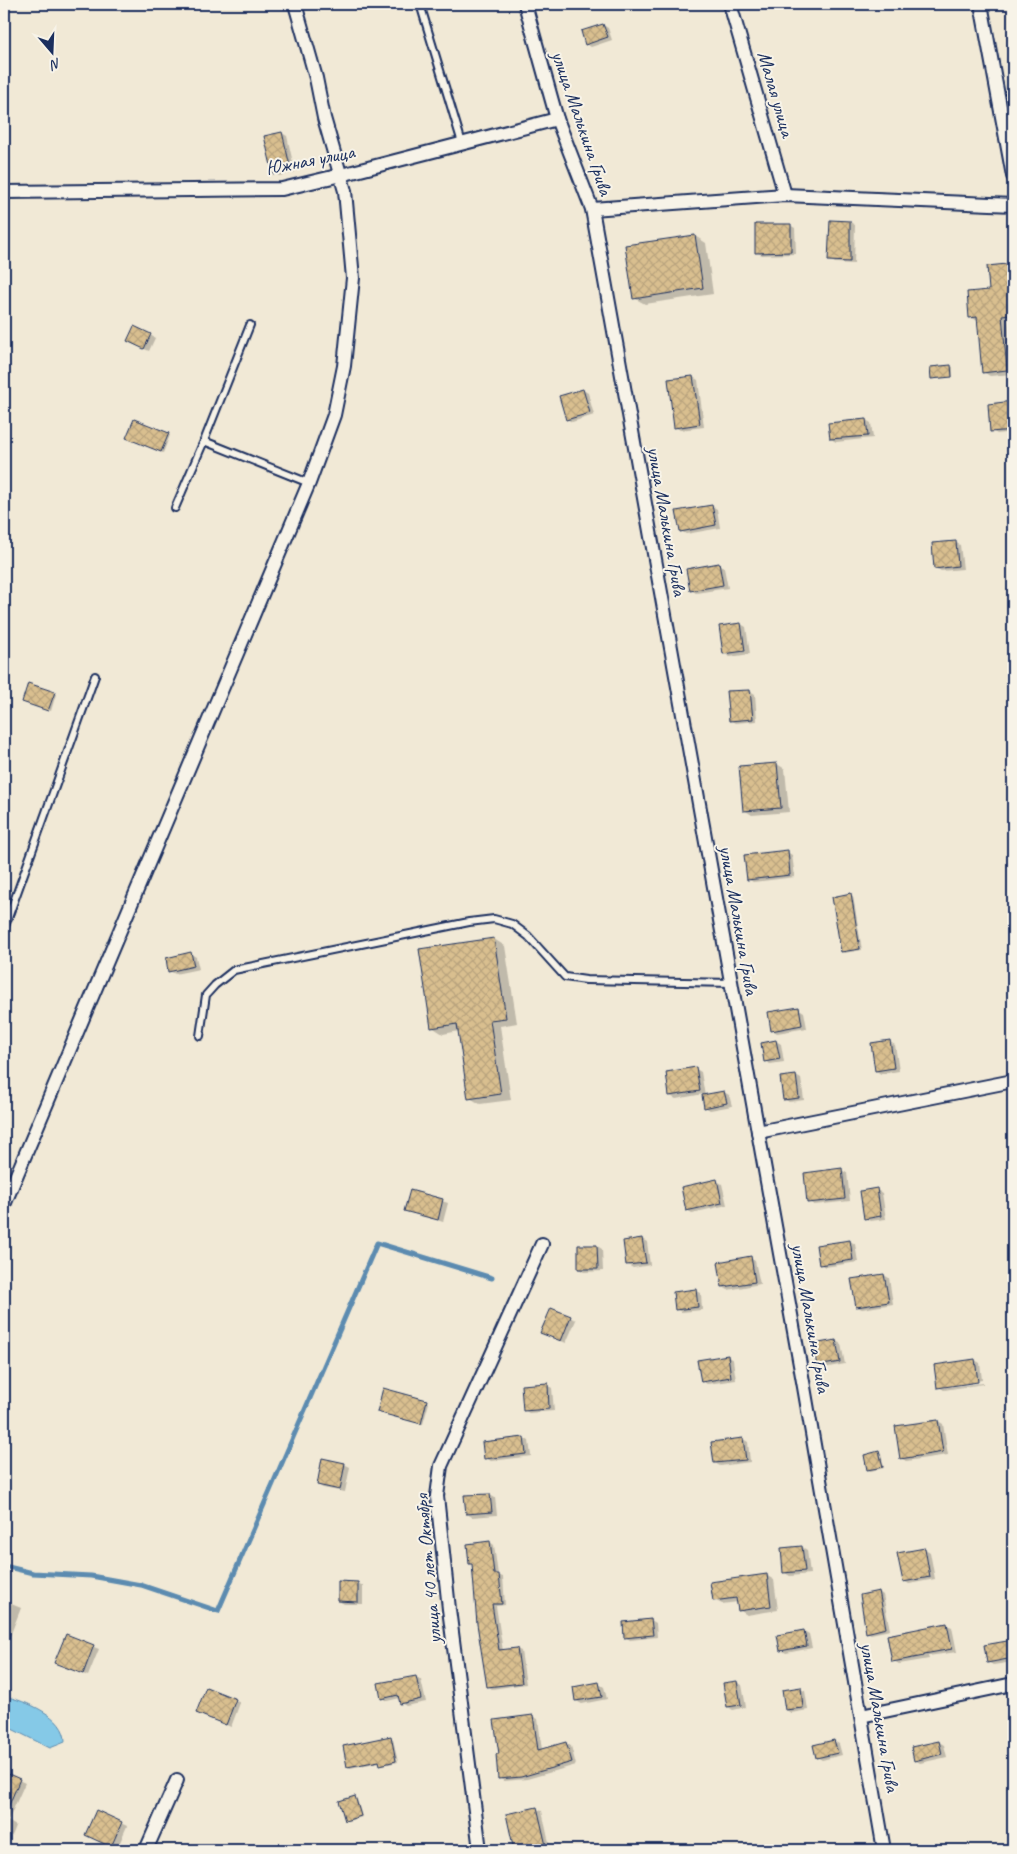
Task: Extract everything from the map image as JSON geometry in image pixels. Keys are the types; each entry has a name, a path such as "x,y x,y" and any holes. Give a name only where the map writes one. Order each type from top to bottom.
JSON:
{"street":[{"path":"4,1205 309,483 334,415 344,366 353,278 345,191 295,4"},
{"name":"улица Малькина Грива","path":"525,4 557,118 592,209 732,983 884,1850"},
{"name":"Малая улица","path":"730,4 785,195"},
{"path":"981,4 1013,176"},
{"name":"Южная улица","path":"4,192 282,189 557,118"},
{"path":"592,209 785,195 1013,205"},
{"path":"758,1132 1013,1081"},
{"name":"улица 40 лет Октября","path":"480,1850 436,1496 441,1466 542,1244"},
{"path":"861,1716 1013,1684"},
{"path":"146,1850 176,1780"}],"lane":[{"path":"420,4 462,144"},
{"path":"175,508 250,325"},
{"path":"204,440 309,483"},
{"path":"4,929 95,676"},
{"path":"200,1036 206,995 234,970 469,922 494,919 512,924 528,936 565,977 586,980 732,983"}],"water":[{"path":"4,1696 33,1706 52,1717 64,1733 65,1742 50,1748 4,1725"}],"building":[{"path":"603,24 608,37 585,45 581,31"},
{"path":"282,132 291,170 273,174 264,136"},
{"path":"830,220 850,221 850,262 828,261"},
{"path":"755,224 791,224 791,252 755,253"},
{"path":"695,235 703,288 633,299 625,245"},
{"path":"1007,264 1012,314 1002,315 1007,370 982,373 977,317 969,318 967,292 989,290 987,266"},
{"path":"134,326 151,334 144,349 127,341"},
{"path":"951,365 952,377 931,379 930,367"},
{"path":"693,376 700,424 674,428 668,379"},
{"path":"583,389 590,413 566,420 559,396"},
{"path":"1013,401 1013,430 990,432 988,404"},
{"path":"134,419 169,433 161,452 126,438"},
{"path":"866,419 868,436 830,439 828,423"},
{"path":"712,505 716,525 680,532 676,511"},
{"path":"956,541 958,566 934,569 932,543"},
{"path":"719,563 723,585 690,591 686,569"},
{"path":"741,623 745,651 723,654 719,626"},
{"path":"28,683 55,692 48,711 22,702"},
{"path":"750,690 753,719 729,721 726,691"},
{"path":"777,763 781,808 743,811 739,766"},
{"path":"788,850 790,875 747,880 744,855"},
{"path":"851,893 860,949 841,952 832,897"},
{"path":"494,938 506,1018 490,1020 501,1094 468,1099 457,1024 431,1028 419,949"},
{"path":"191,952 194,966 168,972 166,958"},
{"path":"799,1007 802,1025 771,1031 768,1012"},
{"path":"776,1040 780,1059 764,1062 761,1043"},
{"path":"890,1040 894,1068 875,1071 871,1043"},
{"path":"696,1067 700,1091 669,1096 666,1072"},
{"path":"796,1075 799,1098 783,1100 780,1077"},
{"path":"724,1091 727,1103 704,1108 702,1095"},
{"path":"842,1168 845,1199 807,1203 804,1173"},
{"path":"717,1179 722,1203 686,1211 681,1187"},
{"path":"877,1188 881,1216 864,1219 860,1191"},
{"path":"410,1190 443,1199 438,1220 404,1211"},
{"path":"642,1238 646,1263 626,1265 623,1241"},
{"path":"850,1240 853,1260 819,1265 816,1245"},
{"path":"578,1245 597,1245 598,1269 578,1269"},
{"path":"751,1256 755,1282 722,1287 718,1262"},
{"path":"884,1274 889,1302 856,1307 851,1279"},
{"path":"696,1289 698,1307 675,1310 673,1292"},
{"path":"551,1308 571,1316 561,1341 540,1333"},
{"path":"836,1340 840,1362 817,1366 813,1344"},
{"path":"728,1355 731,1377 701,1382 697,1360"},
{"path":"975,1359 978,1382 937,1388 934,1365"},
{"path":"548,1383 549,1409 523,1411 521,1385"},
{"path":"383,1388 427,1400 421,1424 377,1412"},
{"path":"938,1420 943,1452 900,1459 895,1426"},
{"path":"524,1437 526,1454 484,1459 482,1442"},
{"path":"743,1438 746,1460 714,1463 711,1442"},
{"path":"879,1451 883,1467 867,1470 864,1455"},
{"path":"322,1458 345,1463 340,1490 317,1485"},
{"path":"490,1494 492,1512 466,1514 464,1495"},
{"path":"490,1541 494,1574 499,1574 502,1604 492,1604 499,1650 517,1648 522,1683 487,1687 477,1624 472,1564 469,1564 467,1544"},
{"path":"802,1546 805,1571 783,1573 781,1548"},
{"path":"925,1548 930,1577 903,1582 897,1553"},
{"path":"767,1574 771,1606 738,1611 736,1598 713,1601 710,1582"},
{"path":"338,1581 358,1582 358,1602 338,1601"},
{"path":"879,1591 886,1628 866,1633 860,1595"},
{"path":"651,1619 653,1635 624,1638 623,1622"},
{"path":"947,1623 952,1649 892,1662 887,1635"},
{"path":"804,1630 807,1646 780,1651 777,1635"},
{"path":"66,1634 94,1645 83,1674 54,1663"},
{"path":"1013,1640 1013,1658 987,1663 984,1645"},
{"path":"416,1676 421,1699 400,1704 398,1695 381,1699 378,1683"},
{"path":"737,1681 741,1705 727,1707 723,1683"},
{"path":"599,1682 602,1697 575,1701 573,1687"},
{"path":"206,1687 236,1699 226,1725 196,1713"},
{"path":"801,1687 803,1708 785,1710 782,1690"},
{"path":"533,1715 538,1750 566,1742 572,1762 521,1777 498,1779 496,1754 499,1754 494,1720"},
{"path":"391,1736 396,1761 380,1765 379,1761 347,1767 343,1746"},
{"path":"834,1740 838,1753 816,1758 813,1745"},
{"path":"939,1741 942,1754 914,1761 911,1747"},
{"path":"4,1772 20,1779 4,1817"},
{"path":"355,1796 361,1816 345,1821 339,1801"},
{"path":"537,1807 547,1850 514,1850 506,1814"},
{"path":"96,1810 122,1822 111,1847 85,1835"}],"waterway":[{"path":"4,1566 33,1573 91,1576 141,1585 218,1611 377,1243 492,1278"}]}
